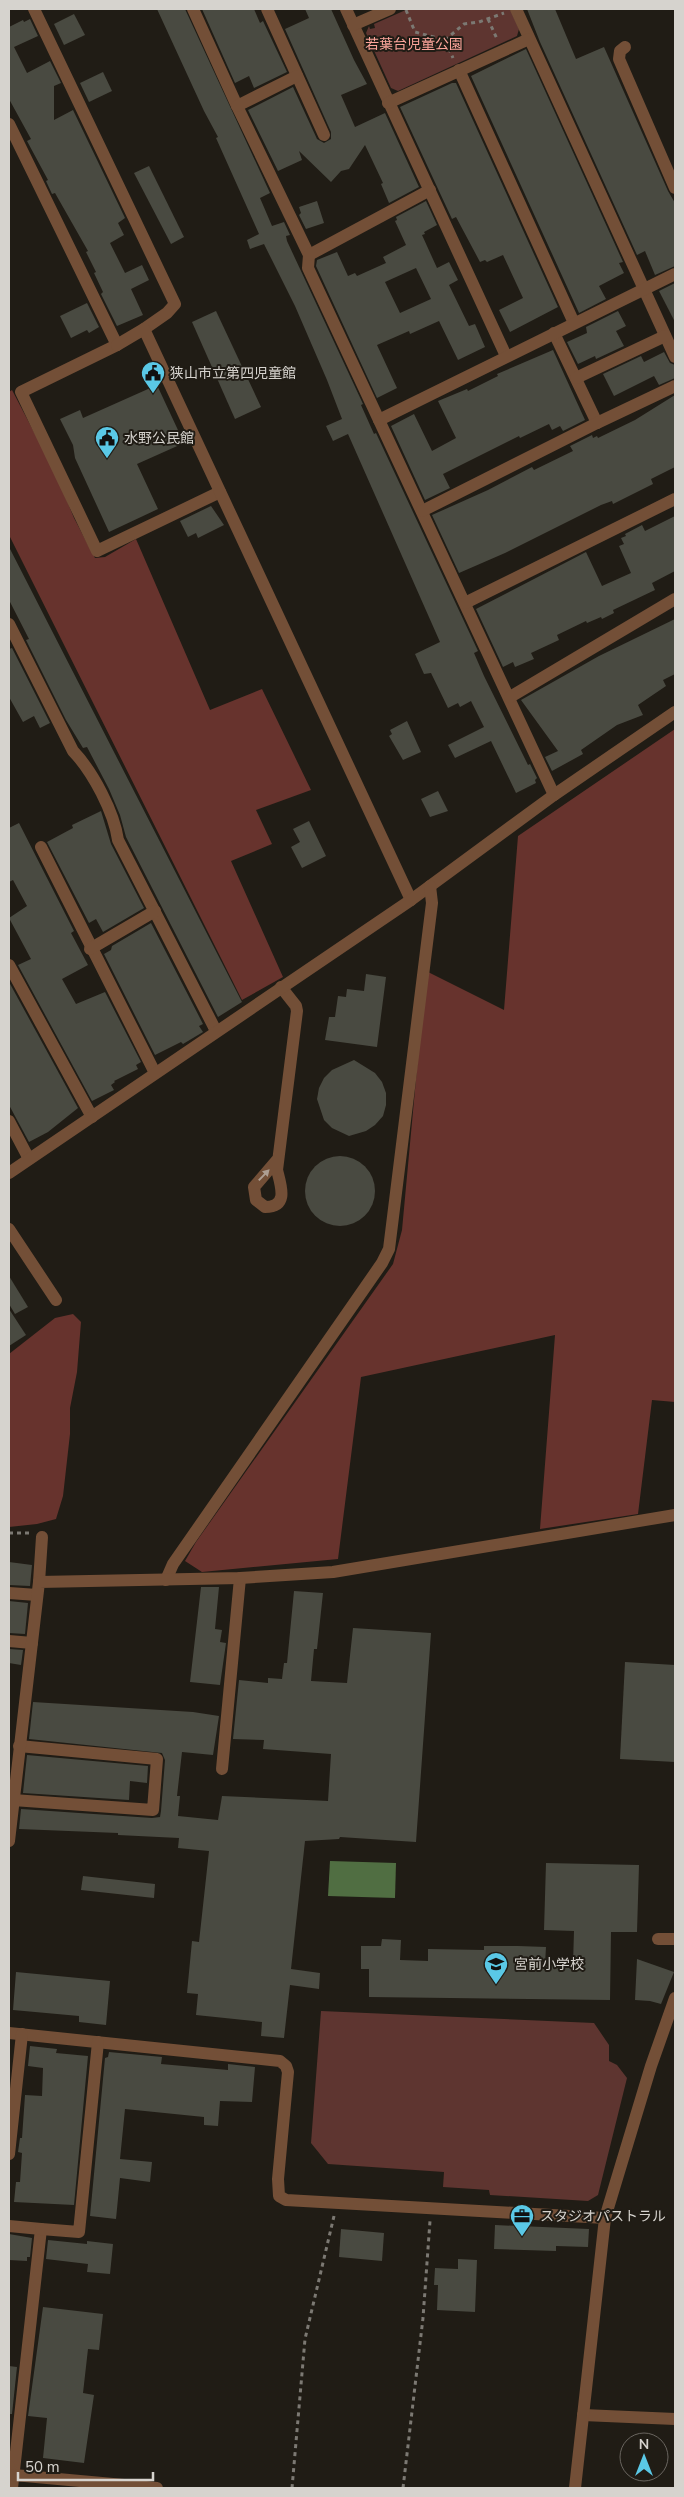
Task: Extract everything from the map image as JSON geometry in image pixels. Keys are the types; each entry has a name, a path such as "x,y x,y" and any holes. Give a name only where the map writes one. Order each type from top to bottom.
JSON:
{"street":[{"path":"34,9 175,304 167,313 117,346 21,392 97,551 220,492"},
{"path":"193,9 237,106 309,255 308,268 510,697 554,795"},
{"path":"267,9 324,135"},
{"path":"346,9 506,356"},
{"path":"353,25 390,9"},
{"path":"512,10 529,39 675,357"},
{"path":"388,103 458,67 529,39"},
{"path":"625,47 620,51 619,59 675,188"},
{"path":"458,67 574,323"},
{"path":"237,106 297,76"},
{"path":"9,124 117,346"},
{"path":"309,255 430,190"},
{"path":"379,420 675,274"},
{"path":"144,329 411,900"},
{"path":"554,333 597,423"},
{"path":"576,378 666,336"},
{"path":"422,511 675,386"},
{"path":"465,604 675,499"},
{"path":"510,697 675,599"},
{"path":"9,624 74,751 85,763 116,823 118,840 216,1032"},
{"path":"9,1173 411,900 554,795 675,712"},
{"path":"41,847 90,948 155,1073"},
{"path":"166,1580 173,1564 382,1264 388,1249 432,903 430,886"},
{"path":"90,948 155,911"},
{"path":"9,965 92,1117"},
{"path":"278,1159 297,1011 281,987"},
{"path":"9,1121 29,1159"},
{"path":"9,1229 56,1300"},
{"path":"39,1582 240,1578 333,1572 675,1515"},
{"path":"9,1841 39,1582 42,1537"},
{"path":"222,1769 240,1578"},
{"path":"9,1593 37,1596"},
{"path":"9,1641 32,1644"},
{"path":"13,1800 153,1810 156,1759 19,1746"},
{"path":"658,1939 675,1939"},
{"path":"575,2488 605,2218 648,2076 675,2002"},
{"path":"9,2033 280,2061 288,2072 278,2180 279,2196 286,2200 605,2218"},
{"path":"9,2154 22,2034"},
{"path":"9,2226 79,2232 98,2042"},
{"path":"12,2488 41,2229"},
{"path":"583,2415 675,2419"},
{"path":"14,2475 157,2488"}],"path":[{"path":"406,10 416,32 445,40 458,67"},
{"path":"445,40 464,24 488,19 512,10"},
{"path":"488,19 498,41"},
{"path":"292,2488 306,2339 336,2203"},
{"path":"402,2488 423,2318 431,2208"}],"green space":[{"name":"若葉台児童公園","path":"408,9 510,9 519,29 517,36 398,91 391,88 366,33 369,26 370,29 375,28 374,24"},
{"path":"321,2011 594,2023 609,2045 609,2061 617,2065 627,2078 598,2195 588,2201 490,2195 489,2190 443,2187 444,2172 328,2164 311,2143"}],"shaded area":[{"path":"12,390 56,474 74,518 95,558 105,557 136,539 210,710 262,689 311,790 256,810 272,844 231,861 283,977 242,1000 9,535 9,392"},
{"path":"675,729 675,1402 652,1400 638,1514 540,1529 555,1335 361,1377 338,1559 202,1572 185,1561 196,1542 393,1264 402,1230 426,971 504,1010 518,836"},
{"path":"73,1314 81,1322 77,1372 70,1408 70,1434 63,1496 56,1519 37,1524 9,1527 9,1354 55,1318"},
{"path":"330,1861 396,1863 395,1898 328,1896"}],"building":[{"path":"157,9 185,9 270,193 260,198 272,226 284,222 290,235 286,236 287,241 363,404 361,405 374,434 376,433 478,651 474,653 484,676 528,765 530,764 537,778 535,780 536,783 516,793 491,741 455,758 448,745 484,727 471,701 460,707 458,703 448,708 431,673 424,674 415,654 440,642 348,434 333,441 326,426 342,419 327,380 295,306 264,244 250,249 247,240 259,234 216,138 218,137"},
{"path":"202,9 254,9 260,23 263,21 287,72 254,88 249,76 235,83"},
{"path":"305,9 331,9 367,84 341,95 355,127 385,113 419,187 389,203 381,184 383,183 365,145 349,169 341,171 331,182 299,151 302,160 278,171 248,110 293,87 317,139 324,143 331,139 331,132 285,29 309,18"},
{"path":"527,9 555,9 576,59 604,47 675,203 675,266 655,275 645,251 637,255 540,42"},
{"path":"74,14 85,35 64,45 54,24"},
{"path":"30,19 38,36 14,47 27,73 50,61 61,83 54,86 54,120 73,110 125,218 118,223 124,235 110,243 125,273 142,265 149,280 131,289 143,315 117,326 101,294 103,292 86,252 88,251 55,193 52,194 46,181 48,180 27,141 31,139 9,99 9,27 23,20 24,22"},
{"path":"526,49 623,262 619,263 624,273 599,286 606,299 579,313 471,76"},
{"path":"103,72 112,91 89,102 80,83"},
{"path":"452,83 456,83 558,307 510,332 499,310 523,298 503,255 487,262 485,260 480,262 456,217 452,219 400,107"},
{"path":"149,166 184,237 171,244 134,173"},
{"path":"317,201 324,223 306,229 299,215 301,213 299,207"},
{"path":"426,201 437,225 422,235 437,268 449,262 458,280 449,285 469,326 475,324 485,347 458,360 439,321 410,334 409,331 377,345 397,388 377,398 316,266 317,260 337,252 348,276 355,273 357,276 386,263 383,257 406,245 395,221 397,220 396,217","holes":["416,268 431,299 400,313 385,282"]},
{"path":"675,283 675,322 659,291"},
{"path":"87,303 99,327 89,333 87,330 71,338 60,316"},
{"path":"216,311 261,407 235,419 192,322"},
{"path":"618,311 626,326 616,331 624,346 596,359 595,356 578,364 567,342 587,333 586,327"},
{"path":"553,350 585,420 563,431 560,426 552,430 549,424 520,438 519,436 443,474 450,488 425,500 391,426 414,414 432,451 456,438 438,401 467,389 468,391 498,376 497,374"},
{"path":"664,352 670,363 675,365 675,378 659,385 654,376 614,396 603,374 641,356 644,362"},
{"name":"水野公民館","path":"157,385 184,443 137,464 158,509 109,532 75,458 73,445 60,419 80,410 83,418"},
{"path":"675,395 675,467 651,479 653,484 613,504 612,501 601,505 505,553 459,573 432,515 488,490 532,467 534,470 573,451 570,446 592,435 593,438 597,436 598,438 635,420"},
{"path":"211,506 224,525 198,538 196,533 188,537 180,521"},
{"path":"675,516 675,571 652,583 655,590 613,610 614,613 602,619 601,617 587,623 586,621 557,635 559,640 531,653 534,659 515,667 513,662 503,667 476,609 586,552 602,586 631,573 619,546 624,544 621,538 642,525 645,531"},
{"path":"9,547 242,1002 218,1017 126,837 120,815 109,789 87,747 83,748 66,720 26,640 29,639 9,600"},
{"path":"675,619 675,674 663,680 666,686 638,705 643,715 617,725 581,750 583,754 552,771 545,757 558,751 521,700 599,656"},
{"path":"12,648 50,723 40,728 34,716 23,722 9,697 9,649"},
{"path":"407,721 421,752 403,760 389,736 392,734 390,730"},
{"path":"438,791 448,811 430,817 421,799"},
{"path":"101,811 111,844 144,908 103,932 96,919 89,923 47,842 73,828 72,825"},
{"path":"309,821 326,856 302,868 291,847 300,842 293,829"},
{"path":"19,823 74,931 71,933 88,965 62,979 76,1004 105,992 141,1062 136,1065 138,1069 114,1081 111,1085 114,1090 92,1101 18,965 31,959 9,918 27,906 13,880 9,882 9,828"},
{"path":"151,923 203,1024 199,1026 203,1032 183,1044 181,1042 155,1055 104,954 111,950 112,946"},
{"path":"366,974 386,977 377,1047 325,1040 329,1017 335,1017 338,996 346,997 347,989 364,991"},
{"path":"9,982 78,1108 48,1132 29,1142 9,1105"},
{"path":"354,1060 375,1073 382,1082 386,1093 386,1105 383,1116 375,1125 366,1131 349,1136 332,1128 324,1120 317,1099 319,1088 324,1078 332,1070"},
{"path":"340,1156 359,1162 369,1172 375,1191 369,1210 359,1220 340,1226 321,1220 311,1210 305,1191 311,1172 321,1162"},
{"path":"9,1276 28,1307 15,1314 9,1304"},
{"path":"9,1309 26,1335 9,1346"},
{"path":"9,1562 32,1565 30,1586 9,1585"},
{"path":"201,1587 219,1587 215,1629 222,1630 220,1642 226,1643 220,1685 190,1682"},
{"path":"294,1591 323,1593 317,1649 314,1649 311,1681 347,1683 353,1628 431,1633 416,1842 340,1837 339,1839 305,1841 291,1969 320,1973 319,1989 290,1985 284,2038 261,2036 262,2022 196,2015 198,1994 187,1993 192,1941 199,1942 209,1851 178,1848 179,1838 118,1835 118,1833 19,1829 21,1809 152,1818 160,1817 161,1811 165,1760 162,1753 29,1739 33,1702 193,1712 219,1716 213,1755 182,1752 177,1796 180,1796 178,1816 218,1820 222,1796 328,1801 331,1754 263,1749 264,1740 233,1739 239,1680 268,1683 268,1678 282,1679 284,1663 287,1663"},
{"path":"9,1601 28,1603 25,1634 9,1633"},
{"path":"9,1649 23,1650 21,1665 9,1663"},
{"path":"625,1662 675,1665 675,1762 620,1759"},
{"path":"27,1755 148,1766 147,1783 130,1781 129,1800 23,1793"},
{"path":"546,1863 639,1865 637,1932 611,1932 610,2000 369,1997 369,1969 361,1969 361,1946 381,1946 382,1939 401,1940 400,1960 428,1961 428,1949 484,1950 484,1946 518,1946 546,1947 545,1964 573,1964 574,1931 544,1930"},
{"path":"83,1876 155,1884 154,1898 81,1890"},
{"path":"637,1959 674,1972 661,2004 635,2000"},
{"path":"16,1972 110,1981 106,2025 79,2022 79,2016 13,2010"},
{"path":"30,2046 57,2049 56,2053 88,2056 74,2205 14,2202 16,2182 20,2182 22,2153 18,2152 20,2138 22,2138 25,2095 42,2096 43,2068 28,2066"},
{"path":"109,2052 162,2057 161,2064 228,2070 228,2064 255,2067 252,2102 220,2101 218,2126 204,2125 204,2117 125,2109 120,2159 152,2162 150,2182 120,2178 116,2219 90,2216 105,2058 108,2057"},
{"path":"495,2225 589,2229 588,2247 556,2246 556,2251 494,2249"},
{"path":"341,2229 384,2233 382,2261 339,2257"},
{"path":"9,2234 32,2238 30,2257 27,2257 27,2261 9,2260"},
{"path":"48,2240 87,2244 87,2241 113,2244 110,2274 87,2272 88,2264 46,2259"},
{"path":"458,2259 477,2260 475,2312 437,2310 438,2285 434,2285 435,2268 458,2269"},
{"path":"43,2307 103,2314 99,2350 88,2349 83,2393 94,2395 84,2463 43,2458 47,2418 28,2416"},
{"path":"9,2366 17,2367 12,2414 9,2414"}],"place":[{"name":"狭山市立第四児童館","path":"153,394"},
{"name":"水野公民館","path":"107,459"},
{"name":"宮前小学校","path":"496,1985"},
{"name":"スタジオパストラル","path":"522,2237"}]}
